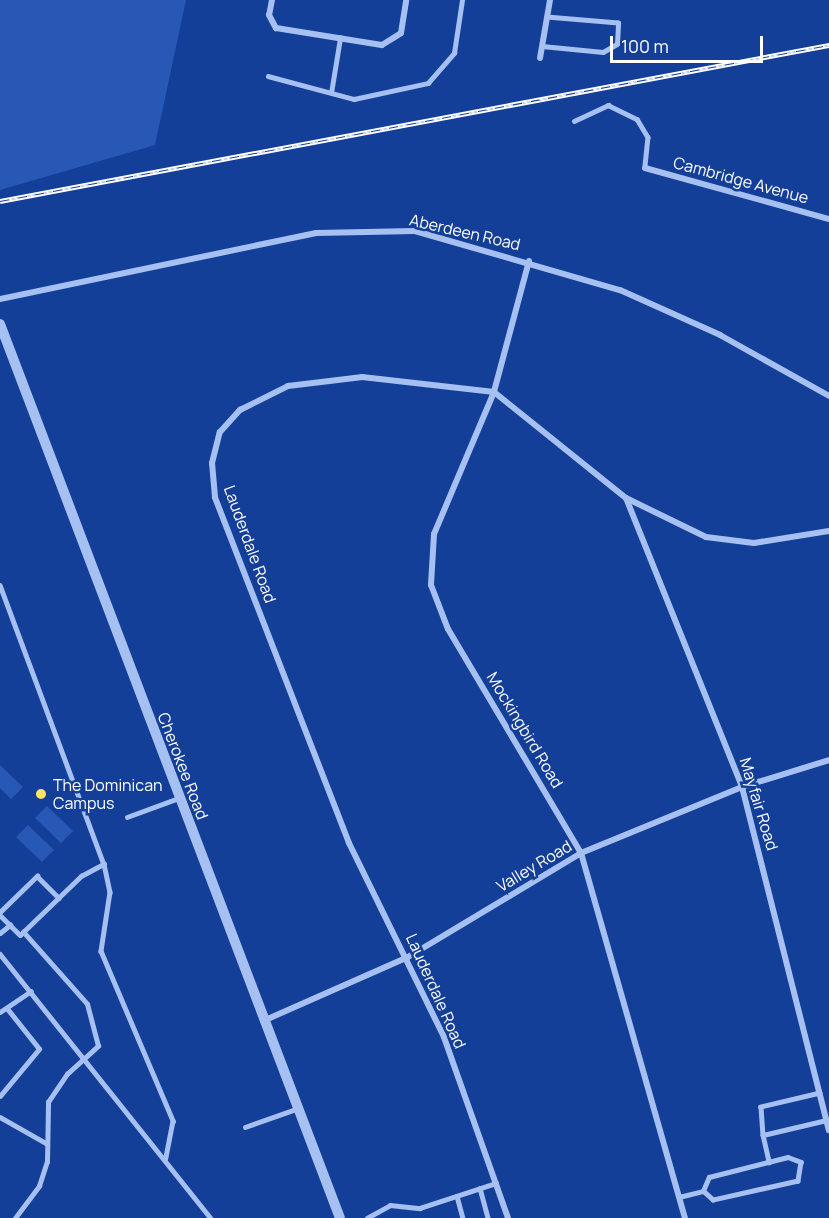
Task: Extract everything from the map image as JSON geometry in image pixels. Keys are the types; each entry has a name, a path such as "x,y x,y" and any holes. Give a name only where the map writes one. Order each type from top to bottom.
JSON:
{"street":[{"path":"272,0 268,15 276,28 339,38 394,43 401,33 406,0"},
{"path":"540,58 550,0"},
{"name":"Cambridge Avenue","path":"645,168 829,219"},
{"name":"Aberdeen Road","path":"0,299 316,233 371,228 415,231 529,261 620,290 720,335 829,396"},
{"name":"Mockingbird Road","path":"529,261 494,392 434,534 431,585 448,629 581,853 685,1218"},
{"name":"Cherokee Road","path":"0,324 296,1109 340,1218"},
{"name":"Lauderdale Road","path":"494,392 362,377 288,386 240,410 220,432 212,463 215,497 349,843 408,957 497,1182 508,1218"},
{"path":"494,392 626,498 706,537 754,543 829,531"},
{"name":"Mayfair Road","path":"626,498 742,787 829,1130"},
{"name":"Valley Road","path":"263,1021 408,957 581,853 742,787 829,760"}],"lane":[{"path":"268,76 354,99 438,76 454,53 462,0"},
{"path":"542,46 603,52 617,45 618,23 547,17"},
{"path":"331,93 339,38"},
{"path":"574,122 608,105 637,119 648,137 645,168"},
{"path":"0,585 104,864 110,892 101,951 173,1121 166,1158"},
{"path":"127,817 179,798"},
{"path":"23,932 81,876 104,864"},
{"path":"15,1218 39,1186 46,1143 48,1102 67,1074 98,1046 93,1017 23,932 10,925 0,913 37,876 59,898"},
{"path":"0,933 10,925"},
{"path":"0,954 84,1061 166,1158 211,1218"},
{"path":"0,1011 8,1010 32,992"},
{"path":"0,1095 39,1049 8,1010"},
{"path":"769,1162 763,1135 761,1107 820,1093"},
{"path":"244,1127 296,1109"},
{"path":"0,1117 46,1143"},
{"path":"763,1135 827,1120"},
{"path":"798,1159 800,1178 713,1200 703,1191 709,1177 769,1162 798,1159"},
{"path":"367,1218 390,1205 420,1208 497,1182"},
{"path":"480,1188 488,1218"},
{"path":"679,1197 703,1191"},
{"path":"457,1196 463,1218"}],"shaded area":[{"path":"0,0 186,0 155,145 0,190"},
{"path":"0,765 23,787 11,799 0,788"},
{"path":"47,806 73,831 61,843 35,818"},
{"path":"28,825 54,850 42,862 16,837"}],"railway":[{"path":"0,201 829,45"}],"place":[{"name":"The Dominican Campus","path":"41,794"}]}
